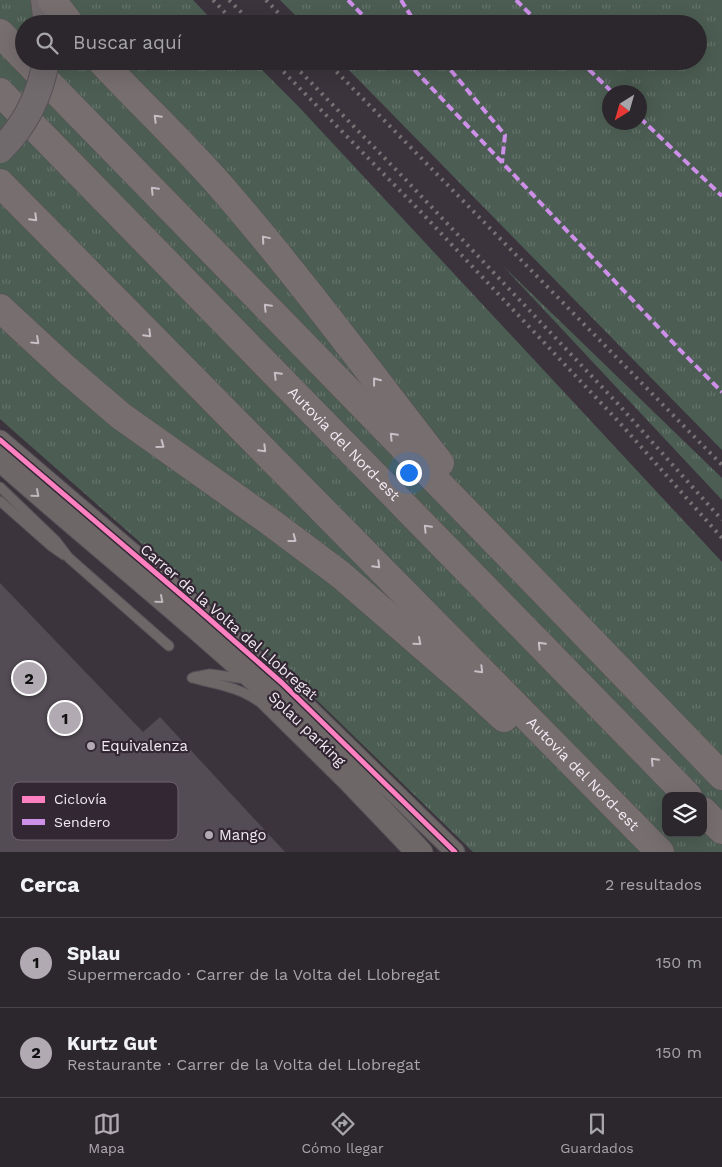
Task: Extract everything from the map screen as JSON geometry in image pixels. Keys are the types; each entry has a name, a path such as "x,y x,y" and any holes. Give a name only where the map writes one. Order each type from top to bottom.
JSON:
{"highway":[{"path":"52,0 63,15"},
{"path":"0,33 15,49"},
{"path":"36,70 722,776"},
{"path":"110,70 160,120 229,196 283,261 524,571"},
{"name":"Autovia del Nord-est","path":"0,92 684,792"},
{"name":"Autovia del Nord-est","path":"0,183 660,852"},
{"path":"0,308 66,369 121,416 341,575 470,688 649,852"},
{"path":"707,815 722,830"}],"main road":[{"path":"44,0 46,15"},
{"path":"0,150 19,128 29,111 38,93 44,70"}],"street":[{"name":"Carrer de la Volta del Llobregat","path":"0,440 282,683 455,852"},
{"name":"Carrer de la Volta del Llobregat","path":"0,462 252,680 324,747 423,852"}],"lane":[{"path":"0,487 56,540 69,558"},
{"path":"0,500 169,646"},
{"name":"Splau parking","path":"252,680 210,674 192,678 241,690 257,700 342,783 408,852"}],"green space":[{"path":"0,0 193,0 207,15 15,15 15,70 262,70 298,106 722,562 722,852 473,852 292,676 0,419"},
{"path":"280,0 722,0 722,450 349,70 707,70 707,15 295,15"},
{"path":"502,265 722,478 722,500"}],"building":[{"path":"0,583 143,732 160,717 285,852 0,852"}],"railway":[{"path":"213,0 227,15"},
{"path":"229,0 244,15"},
{"path":"266,0 280,15"},
{"path":"282,70 420,211 619,422 722,538"},
{"path":"299,70 619,405 722,520"},
{"path":"335,70 722,465"}],"marked path":[{"path":"348,0 362,15"},
{"path":"401,0 410,15"},
{"path":"516,0 531,15"},
{"path":"415,70 722,392"},
{"path":"451,70 505,135 502,163"},
{"path":"589,70 605,85"},
{"path":"647,125 722,196"}],"cycle path":[{"path":"0,440 282,683 455,852"}],"place":[{"name":"Kurtz Gut","path":"29,678"},
{"name":"Splau","path":"65,718"},
{"name":"Equivalenza","path":"91,746"},
{"name":"Mango","path":"209,835"}]}
